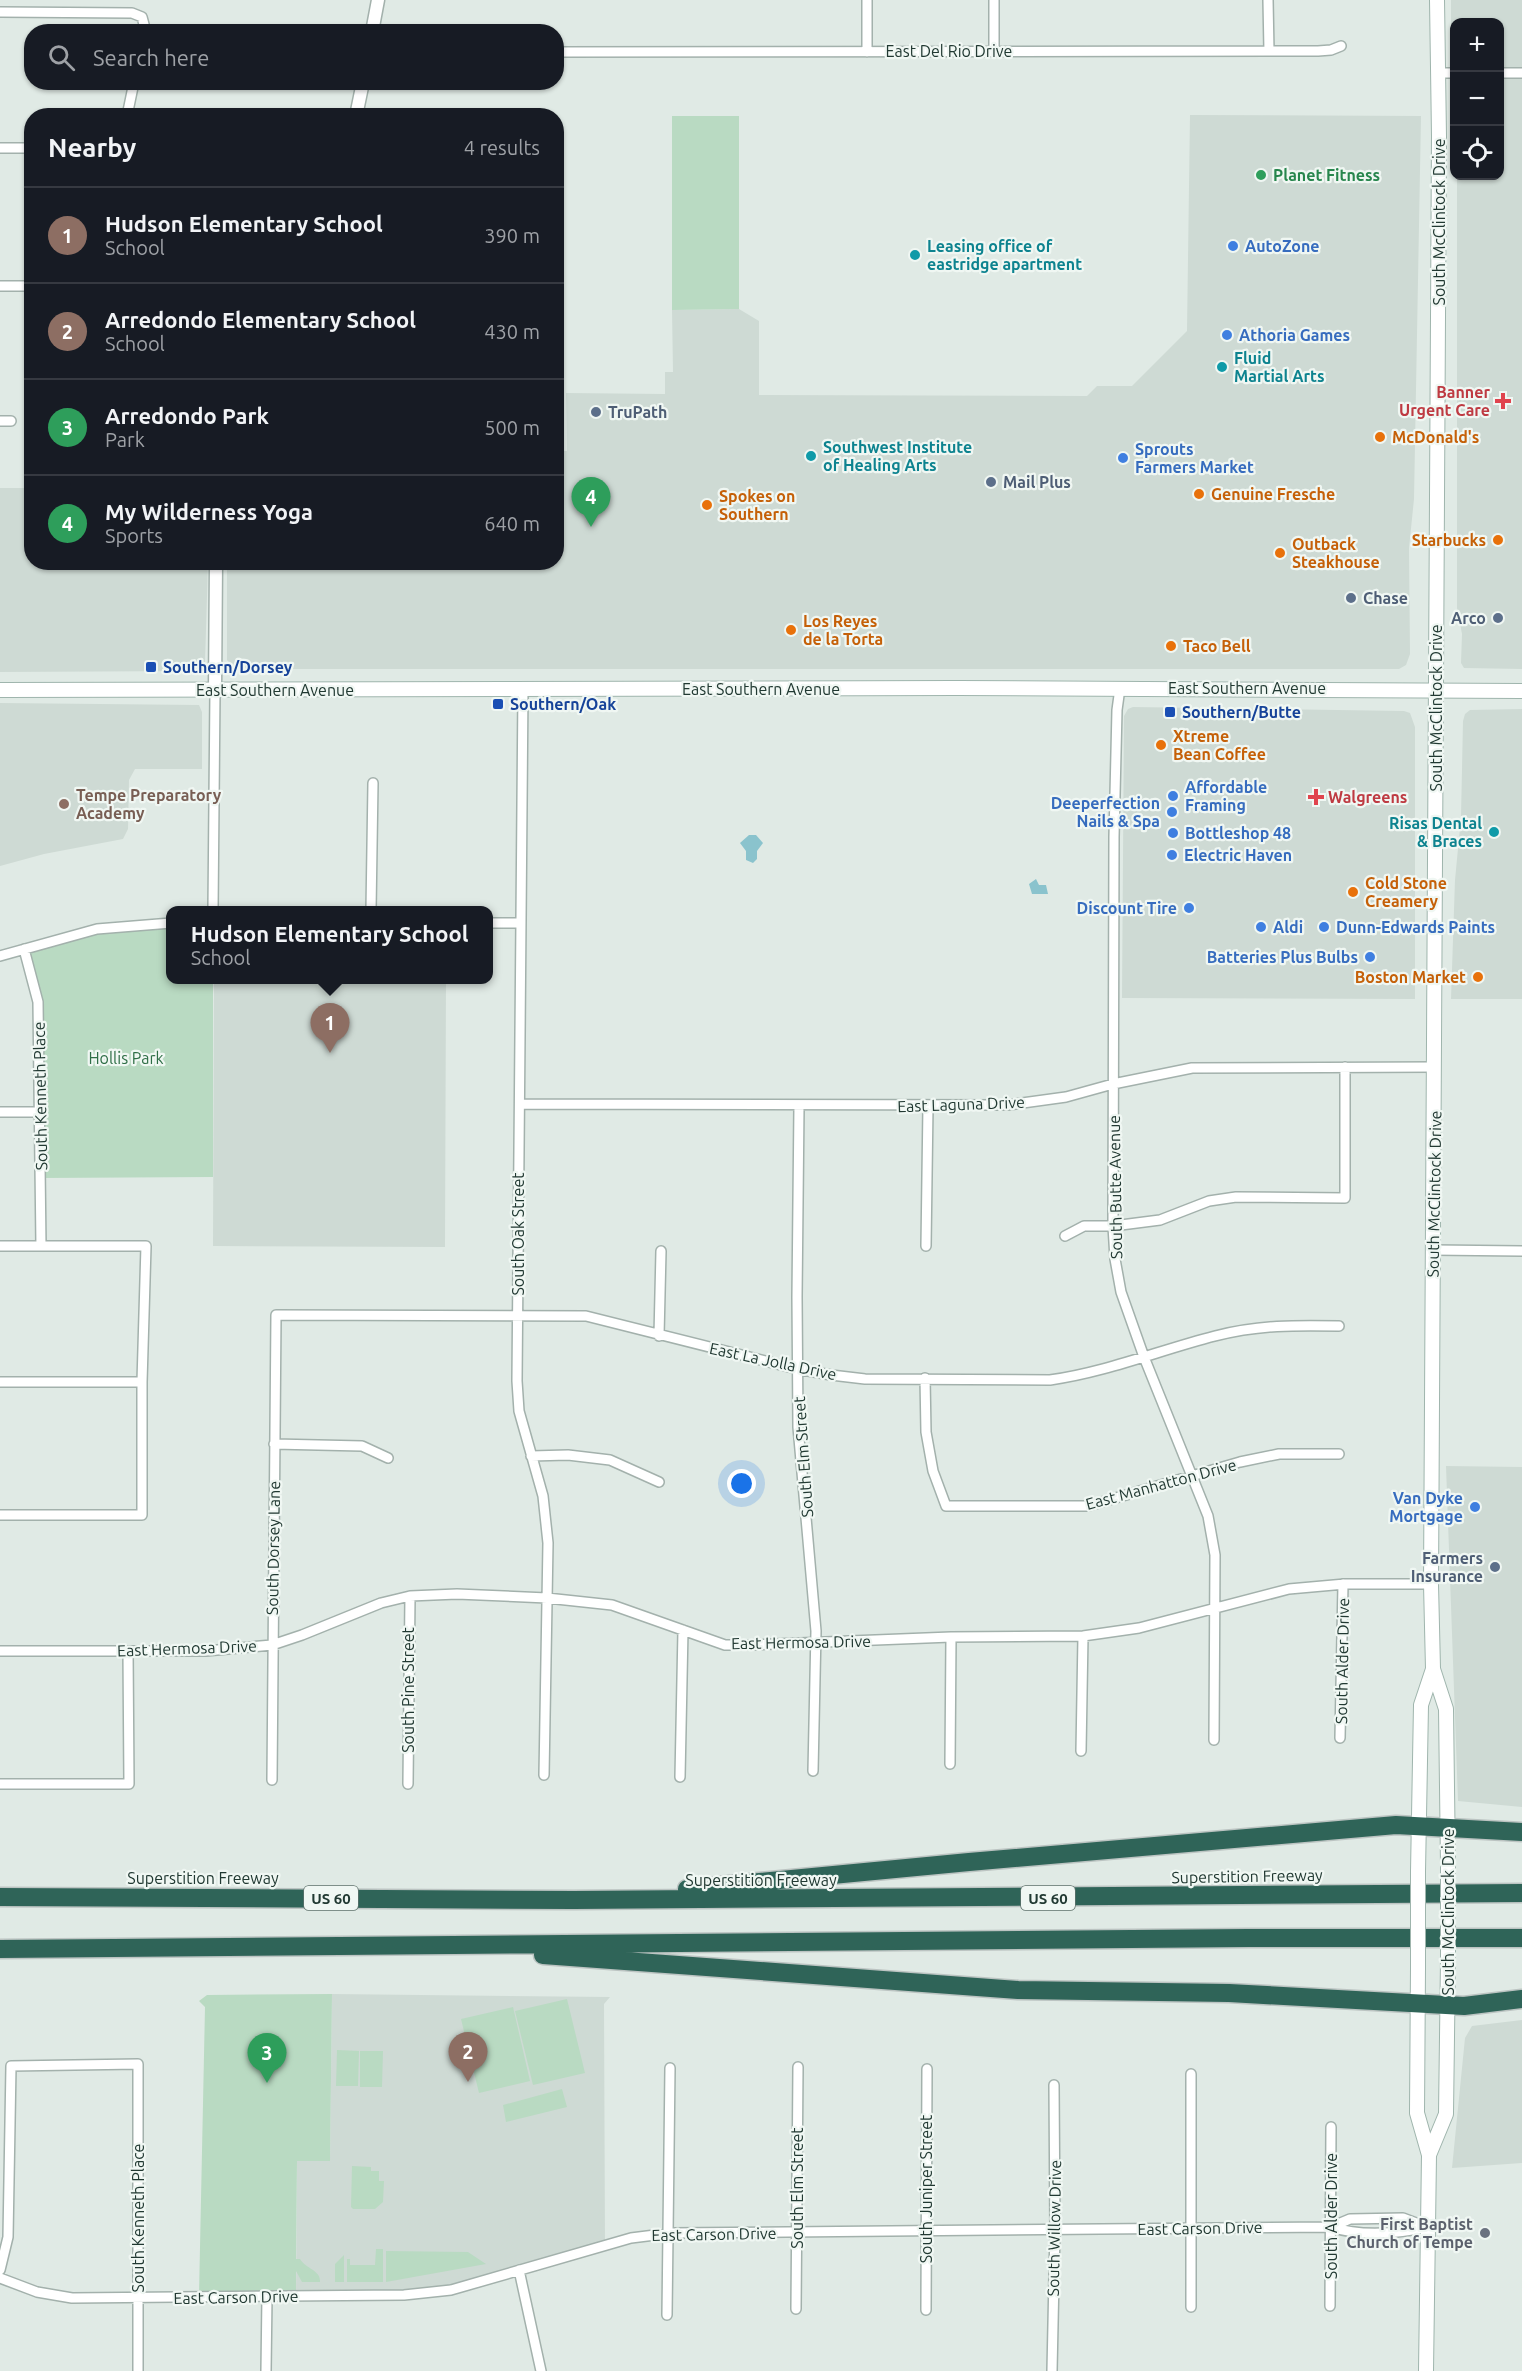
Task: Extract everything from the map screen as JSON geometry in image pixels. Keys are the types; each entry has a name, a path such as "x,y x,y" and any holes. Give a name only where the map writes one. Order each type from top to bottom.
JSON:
{"highway":[{"path":"574,1900 1109,1849 1396,1825 1522,1832"},
{"path":"0,1892 87,1896"},
{"name":"Superstition Freeway","path":"0,1897 574,1900 1522,1893"},
{"path":"1248,1938 1522,1951"},
{"path":"0,1951 410,1945 1522,1938"},
{"path":"410,1945 1018,1990 1229,1993 1464,2006 1522,1999"}],"main road":[{"name":"South McClintock Drive","path":"1429,2155 1446,2114 1449,1827 1446,1709 1433,1669 1431,1584 1437,691 1437,0"},
{"name":"East Southern Avenue","path":"0,690 1120,688 1522,691"},
{"name":"South McClintock Drive","path":"1426,2371 1429,2155 1417,2113 1418,1826 1421,1705 1433,1669"}],"street":[{"path":"374,24 378,0"},
{"path":"867,0 867,52"},
{"path":"994,0 994,51"},
{"path":"1268,0 1269,51"},
{"path":"0,12 127,12 142,17 144,24"},
{"name":"East Del Rio Drive","path":"564,52 1324,51 1341,46"},
{"path":"1438,73 1450,73"},
{"path":"1504,73 1522,73"},
{"path":"129,108 132,90"},
{"path":"358,108 361,90"},
{"path":"0,148 24,148"},
{"path":"0,286 24,286"},
{"path":"0,421 11,421"},
{"path":"213,906 216,570"},
{"name":"South Butte Avenue","path":"1120,688 1117,710 1114,837 1113,1226 1115,1259 1121,1292 1144,1357 1208,1516 1215,1555 1214,1740"},
{"name":"South Oak Street","path":"523,689 517,1381 519,1411 543,1496 548,1543 544,1775"},
{"path":"371,906 373,783"},
{"path":"0,956 97,929 166,923"},
{"path":"493,923 521,923"},
{"name":"South Kenneth Place","path":"24,949 38,1002 41,1246"},
{"path":"1065,1236 1084,1226 1113,1226 1160,1220 1209,1201 1236,1197 1345,1198 1345,1067"},
{"name":"East Laguna Drive","path":"520,1104 1008,1105 1066,1097 1113,1084 1192,1068 1435,1067"},
{"name":"South Elm Street","path":"799,1106 798,1427 817,1644 813,1771"},
{"path":"926,1246 928,1106"},
{"path":"0,1112 41,1112"},
{"path":"0,1246 146,1246 142,1382 142,1515 0,1515"},
{"path":"1433,1250 1522,1251"},
{"path":"659,1335 661,1251"},
{"name":"East La Jolla Drive","path":"276,1315 586,1316 797,1370 865,1379 1050,1380 1076,1377 1216,1335 1277,1324 1339,1326"},
{"name":"South Dorsey Lane","path":"272,1780 276,1315"},
{"name":"East Manhatton Drive","path":"925,1378 926,1432 933,1471 946,1506 1088,1506 1240,1461 1279,1454 1339,1454"},
{"path":"0,1382 142,1382"},
{"path":"274,1444 362,1446 388,1458"},
{"path":"531,1456 568,1455 610,1460 659,1482"},
{"name":"East Hermosa Drive","path":"0,1651 206,1651 272,1644 302,1635 381,1603 410,1596 457,1594 547,1598 612,1605 725,1644 817,1644 951,1637 1083,1636 1139,1628 1289,1589 1343,1584 1431,1584"},
{"name":"South Alder Drive","path":"1340,1738 1343,1584"},
{"name":"South Pine Street","path":"408,1784 410,1596"},
{"path":"680,1777 683,1630"},
{"path":"1081,1751 1083,1636"},
{"path":"950,1764 951,1637"},
{"path":"0,1784 129,1784 128,1651"},
{"name":"South Kenneth Place","path":"0,2270 8,2237 11,2066 138,2064 138,2371"},
{"name":"South Elm Street","path":"796,2309 798,2067"},
{"path":"667,2316 670,2068"},
{"name":"South Juniper Street","path":"926,2310 927,2069"},
{"path":"1191,2074 1191,2307"},
{"name":"South Willow Drive","path":"1052,2371 1055,2230 1054,2085"},
{"name":"South Alder Drive","path":"1330,2306 1331,2127"},
{"name":"East Carson Drive","path":"0,2278 37,2292 72,2298 404,2295 451,2290 631,2238 668,2233 1190,2229 1331,2226 1350,2219 1403,2218 1428,2227"},
{"name":"East Carson Drive","path":"1331,2226 1350,2233 1403,2233 1428,2227"},
{"path":"519,2270 541,2371"},
{"path":"266,2371 267,2296"}],"shaded area":[{"path":"1451,0 1522,0 1522,669 1464,668 1461,663 1462,634 1457,608 1457,180 1504,180 1504,18 1451,18"},
{"path":"1190,115 1421,116 1414,499 1409,548 1410,654 1406,665 1399,669 239,669 227,660 227,570 564,570 566,393 665,394 665,372 673,372 672,310 739,309 759,321 759,395 1087,396 1097,386 1132,386 1187,331"},
{"path":"0,488 24,488 24,570 208,570 205,663 202,668 195,671 0,672"},
{"name":"Tempe Preparatory Academy","path":"0,703 199,705 202,712 202,769 135,769 129,780 128,829 123,839 44,854 0,866"},
{"path":"1133,707 1404,711 1410,713 1415,727 1415,999 1122,998 1124,716 1128,709"},
{"path":"1522,709 1522,999 1451,999 1455,880 1461,817 1463,721 1465,714 1470,710"},
{"path":"214,984 446,984 445,1247 213,1246"},
{"path":"1446,1466 1522,1467 1522,1807 1458,1801"},
{"path":"332,1994 610,1997 604,2004 605,2245 451,2290 296,2296 297,2160 330,2160"},
{"path":"1522,2020 1522,2163 1452,2168 1465,2038 1472,2026"}],"green space":[{"path":"672,116 739,116 739,309 672,310"},
{"name":"Hollis Park","path":"166,923 166,984 213,984 213,1177 41,1178 38,1002 24,949 97,929"},
{"path":"332,1994 330,2161 297,2161 296,2259 300,2259 316,2272 320,2282 302,2282 296,2271 296,2296 199,2296 205,2007 199,2001 207,1995"},
{"path":"567,1999 585,2073 533,2085 515,2011"},
{"path":"513,2007 530,2081 479,2093 461,2019"},
{"path":"337,2050 359,2051 358,2086 336,2086"},
{"path":"360,2051 383,2051 382,2087 360,2087"},
{"path":"562,2089 567,2107 506,2122 503,2105"},
{"path":"352,2166 371,2167 371,2171 379,2171 379,2181 384,2181 383,2202 375,2209 353,2209 351,2207"},
{"path":"376,2249 383,2249 383,2282 347,2282 347,2259 350,2259 350,2265 375,2265"},
{"path":"386,2251 468,2252 486,2264 386,2282"},
{"path":"344,2255 344,2282 335,2282 335,2264"}],"water":[{"path":"749,835 756,835 763,843 753,863 746,860 746,851 740,843"},
{"path":"1036,879 1039,885 1046,885 1048,894 1032,894 1029,884"}],"place":[{"name":"Planet Fitness","path":"1261,175"},
{"name":"AutoZone","path":"1233,246"},
{"name":"Leasing office of eastridge apartment","path":"915,255"},
{"name":"Athoria Games","path":"1227,335"},
{"name":"Fluid Martial Arts","path":"1222,367"},
{"name":"Banner Urgent Care","path":"1503,401"},
{"name":"TruPath","path":"596,412"},
{"name":"McDonald's","path":"1380,437"},
{"name":"Southwest Institute of Healing Arts","path":"811,456"},
{"name":"Sprouts Farmers Market","path":"1123,458"},
{"name":"Mail Plus","path":"991,482"},
{"name":"Genuine Fresche","path":"1199,494"},
{"name":"Spokes on Southern","path":"707,505"},
{"name":"My Wilderness Yoga","path":"591,527"},
{"name":"Starbucks","path":"1498,540"},
{"name":"Outback Steakhouse","path":"1280,553"},
{"name":"Chase","path":"1351,598"},
{"name":"Arco","path":"1498,618"},
{"name":"Los Reyes de la Torta","path":"791,630"},
{"name":"Taco Bell","path":"1171,646"},
{"name":"Southern/Dorsey","path":"151,667"},
{"name":"Southern/Oak","path":"498,704"},
{"name":"Southern/Butte","path":"1170,712"},
{"name":"Xtreme Bean Coffee","path":"1161,745"},
{"name":"Affordable Framing","path":"1173,796"},
{"name":"Walgreens","path":"1316,797"},
{"name":"Tempe Preparatory Academy","path":"64,804"},
{"name":"Deeperfection Nails & Spa","path":"1172,812"},
{"name":"Risas Dental & Braces","path":"1494,832"},
{"name":"Bottleshop 48","path":"1173,833"},
{"name":"Electric Haven","path":"1172,855"},
{"name":"Cold Stone Creamery","path":"1353,892"},
{"name":"Discount Tire","path":"1189,908"},
{"name":"Aldi","path":"1261,927"},
{"name":"Dunn-Edwards Paints","path":"1324,927"},
{"name":"Batteries Plus Bulbs","path":"1370,957"},
{"name":"Boston Market","path":"1478,977"},
{"name":"Hudson Elementary School","path":"330,1053"},
{"name":"Van Dyke Mortgage","path":"1475,1507"},
{"name":"Farmers Insurance","path":"1495,1567"},
{"name":"Arredondo Elementary School","path":"468,2082"},
{"name":"Arredondo Park","path":"267,2083"},
{"name":"First Baptist Church of Tempe","path":"1485,2233"}]}
